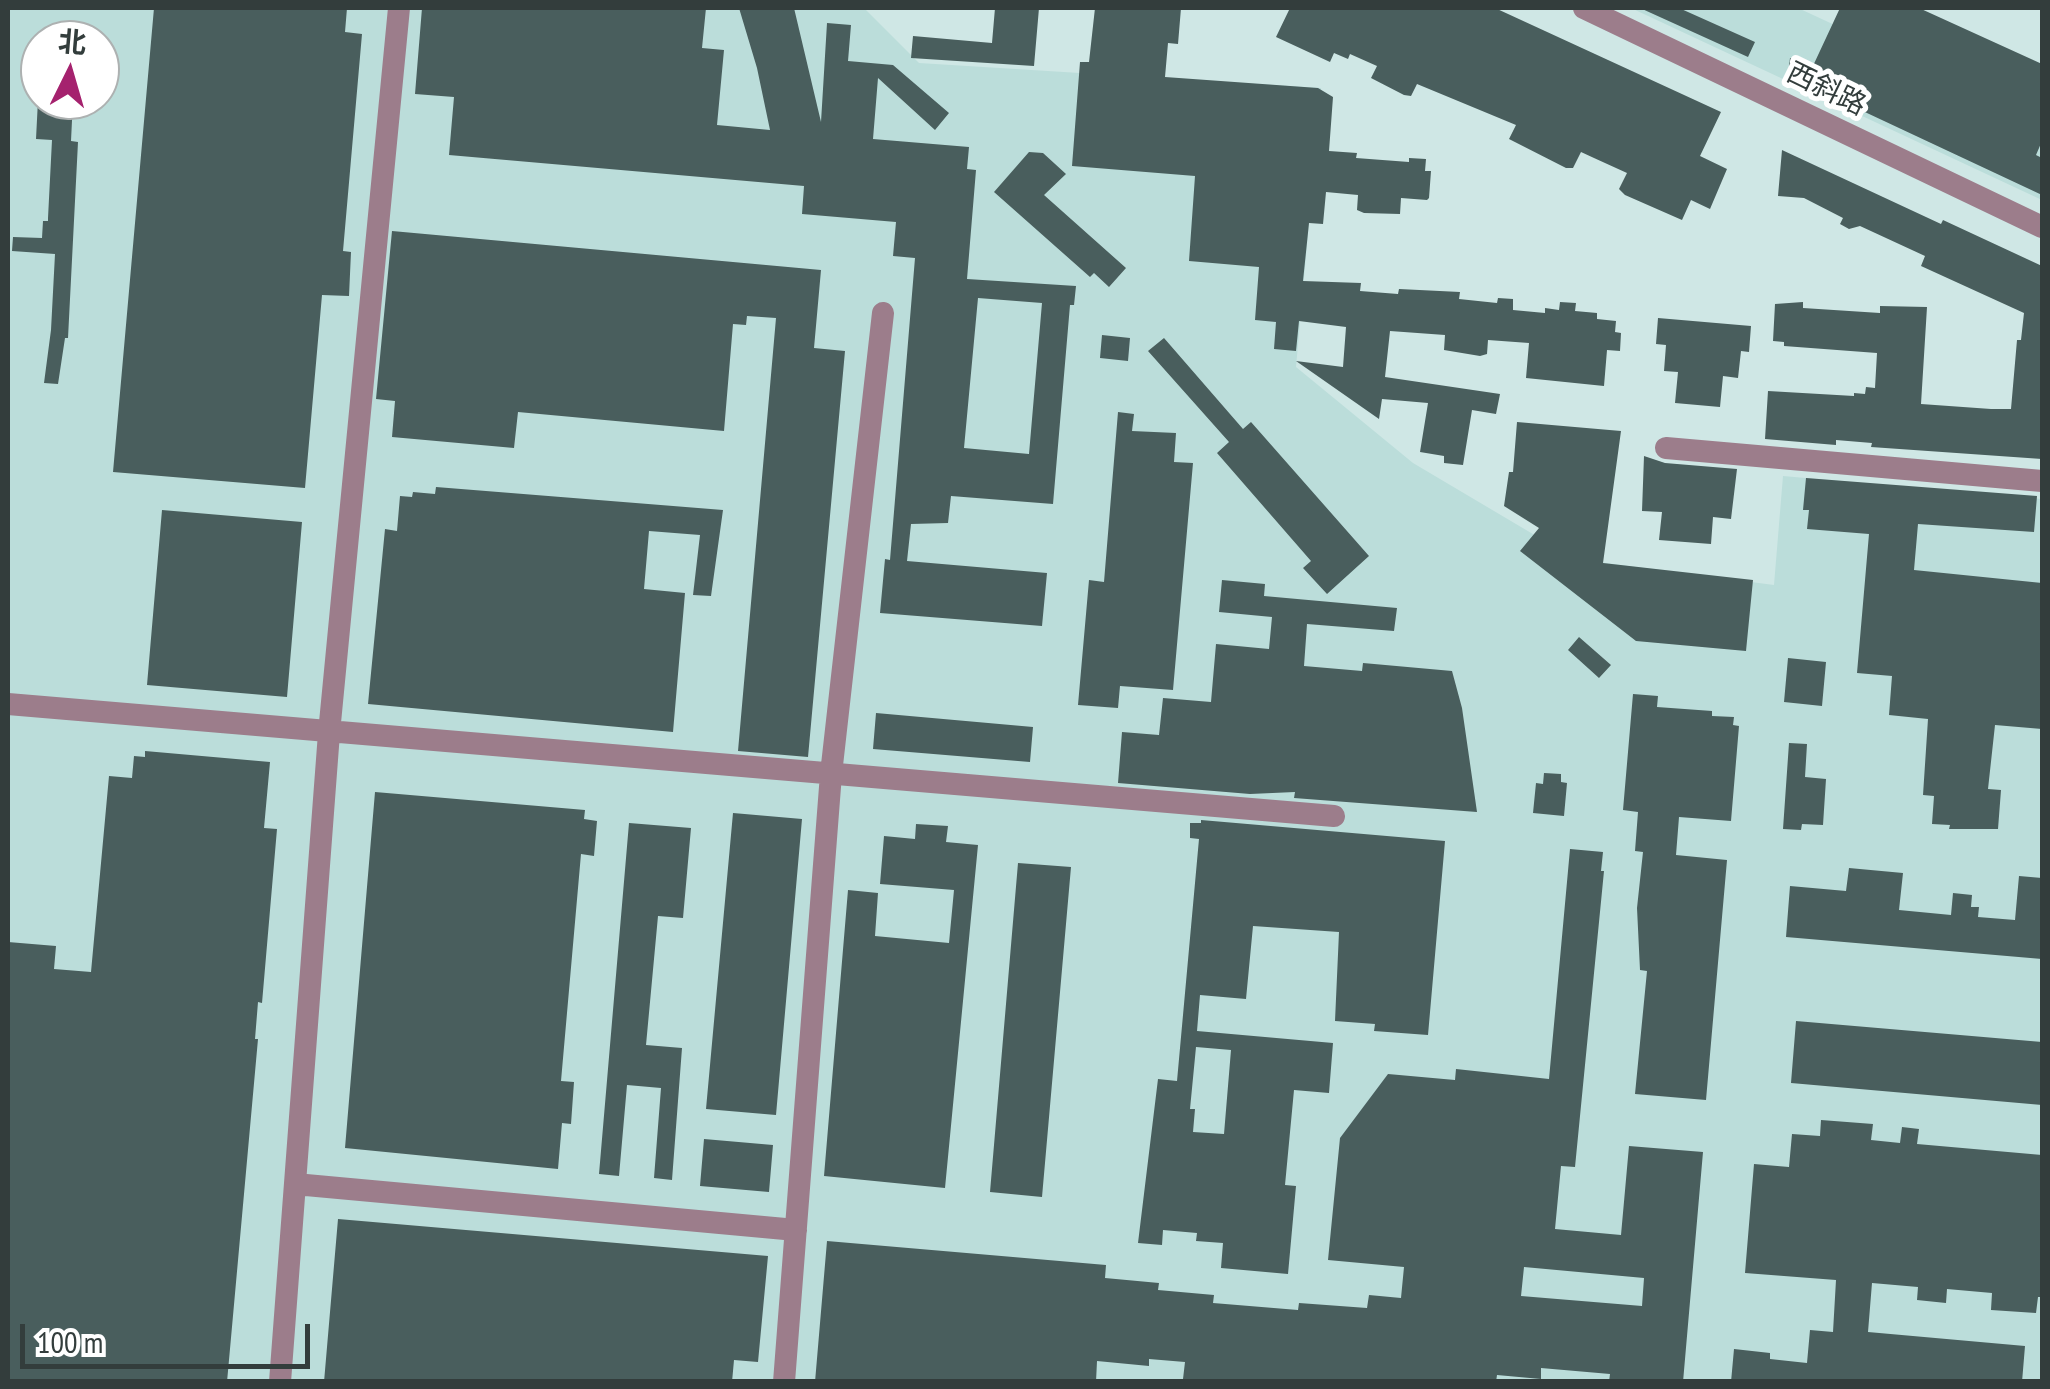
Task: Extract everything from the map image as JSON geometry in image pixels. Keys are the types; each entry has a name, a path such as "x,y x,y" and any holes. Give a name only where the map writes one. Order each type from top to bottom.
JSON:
{"street":[{"path":"280,1382 330,732 399,8"},
{"name":"西斜路","path":"1584,8 2042,227"},
{"path":"784,1382 832,774 882,314"},
{"path":"1666,448 2042,481"},
{"path":"8,704 1334,816"},
{"path":"295,1184 796,1230"}],"shaded area":[{"path":"8,8 864,8 919,63 1321,88 1296,367 1413,463 1575,559 1774,585 1783,476 2042,499 2042,1381 8,1382"},
{"path":"1631,8 1798,8 2042,121 2042,200"}],"building":[{"path":"154,8 347,8 345,32 362,34 343,251 351,252 349,296 322,295 305,488 113,472"},
{"path":"422,8 706,8 702,48 724,50 717,125 770,130 739,8 794,8 821,122 827,23 851,25 848,61 893,65 949,113 935,130 878,78 873,139 969,147 967,169 976,170 967,279 1076,286 1074,305 1070,305 1053,504 951,496 948,523 911,524 907,561 1047,573 1042,626 880,613 885,559 890,560 915,258 893,256 896,222 802,214 804,186 449,155 454,97 415,94","holes":["978,298 1042,303 1029,454 964,448"]},
{"path":"995,8 1039,8 1034,66 911,58 913,36 992,43"},
{"path":"1095,8 1181,8 1178,44 1168,43 1165,77 1318,88 1333,97 1329,151 1357,153 1356,158 1409,162 1409,158 1426,159 1425,171 1431,171 1429,198 1401,198 1400,214 1364,213 1357,210 1358,195 1326,192 1323,224 1309,223 1303,281 1361,283 1360,291 1398,294 1399,289 1460,292 1459,299 1497,303 1498,298 1513,299 1513,310 1545,313 1545,308 1559,310 1560,302 1576,303 1575,311 1597,313 1597,319 1616,321 1615,332 1621,333 1620,351 1607,350 1604,386 1526,378 1529,343 1488,340 1487,354 1480,356 1444,350 1445,335 1390,331 1385,377 1500,394 1496,414 1472,410 1463,465 1444,463 1444,456 1420,452 1428,403 1382,399 1379,419 1296,361 1343,367 1346,327 1299,321 1296,351 1274,349 1276,322 1255,320 1259,267 1189,261 1195,176 1072,166 1080,62 1089,62"},
{"path":"1290,8 1495,8 1721,112 1700,156 1727,169 1710,209 1691,200 1682,220 1625,195 1619,189 1627,173 1581,152 1573,168 1566,168 1509,139 1516,125 1417,84 1411,96 1404,95 1371,78 1377,66 1350,54 1348,59 1334,53 1330,62 1276,37"},
{"path":"1640,8 1679,8 1755,42 1748,57"},
{"path":"1840,8 1919,8 2042,64 2042,141 2036,155 2042,158 2042,195 1788,76 1790,58 1812,68"},
{"path":"37,120 72,120 71,141 78,142 68,338 58,384 44,383 55,254 12,251 13,237 42,238 43,221 48,221 52,140 36,139"},
{"path":"1782,150 2042,266 2042,459 1871,447 1872,443 1836,440 1836,445 1765,439 1768,391 1854,396 1865,394 1866,387 1875,388 1877,353 1784,346 1784,342 1773,341 1775,304 1803,302 1803,308 1880,313 1880,306 1927,307 1921,404 1991,409 2011,409 2017,340 2021,340 2024,313 1921,266 1925,256 1860,226 1849,229 1840,224 1843,218 1804,198 1778,196"},
{"path":"1029,152 1043,153 1066,174 1044,195 1126,268 1109,287 1094,273 1090,277 994,192"},
{"path":"392,231 821,270 814,348 845,351 808,757 738,751 776,318 747,316 746,325 733,324 724,431 518,412 514,448 392,437 395,401 376,399"},
{"path":"1658,318 1751,326 1749,352 1741,351 1738,378 1723,376 1720,407 1675,403 1678,372 1664,371 1666,345 1656,344"},
{"path":"1102,335 1130,338 1128,361 1100,358"},
{"path":"1164,338 1243,429 1251,422 1369,556 1327,594 1303,568 1311,561 1217,453 1229,442 1148,351"},
{"path":"1118,412 1134,414 1132,431 1176,433 1174,462 1193,463 1173,690 1120,686 1118,708 1078,705 1089,580 1104,582"},
{"path":"1517,422 1621,431 1603,563 1753,580 1746,651 1636,641 1520,551 1539,528 1504,506 1509,472 1513,472"},
{"path":"1644,456 1665,463 1737,469 1731,519 1713,517 1711,544 1659,540 1662,512 1642,511"},
{"path":"1806,478 2037,496 2034,532 1918,524 1914,570 2042,583 2042,729 1995,725 1988,789 2001,790 1998,829 1949,829 1950,825 1932,824 1934,796 1923,795 1928,719 1889,715 1892,676 1857,673 1869,534 1807,529 1809,510 1803,510"},
{"path":"436,487 723,510 711,596 693,595 700,535 649,531 644,589 685,593 673,732 368,704 385,529 397,531 400,496 412,497 413,492 435,494"},
{"path":"162,510 302,522 287,697 147,685"},
{"path":"1222,580 1265,584 1264,596 1397,608 1394,631 1307,624 1304,666 1362,671 1363,663 1452,671 1462,708 1477,812 1294,798 1295,792 1250,794 1118,783 1122,732 1159,735 1163,698 1211,702 1216,644 1269,649 1272,617 1219,612"},
{"path":"1579,637 1611,665 1599,678 1568,650"},
{"path":"1788,658 1826,662 1822,706 1784,702"},
{"path":"1633,694 1658,696 1657,707 1712,711 1712,716 1734,717 1733,725 1739,726 1731,821 1679,817 1676,855 1727,860 1706,1100 1635,1094 1647,971 1640,970 1637,908 1643,852 1635,851 1638,812 1623,810"},
{"path":"876,713 1033,727 1030,762 873,749"},
{"path":"1789,743 1807,744 1805,777 1826,779 1823,825 1802,824 1801,830 1783,829"},
{"path":"145,751 270,762 264,828 277,829 262,1003 258,1002 258,1039 227,1382 8,1382 8,942 56,946 54,969 91,972 109,776 132,778 134,756 145,757"},
{"path":"1544,773 1561,774 1561,782 1567,783 1564,816 1533,813 1536,783 1543,784"},
{"path":"375,792 585,810 584,819 597,821 594,856 581,854 561,1081 574,1082 571,1124 562,1123 558,1169 345,1148"},
{"path":"733,813 802,819 776,1115 706,1109"},
{"path":"629,823 691,828 683,918 658,916 646,1045 682,1048 672,1180 654,1178 661,1088 627,1085 619,1176 599,1174"},
{"path":"1190,823 1445,841 1428,1035 1374,1031 1375,1024 1335,1021 1339,932 1253,926 1246,999 1200,995 1197,1031 1333,1043 1329,1093 1294,1090 1285,1185 1296,1186 1288,1274 1221,1268 1223,1243 1196,1241 1197,1233 1163,1230 1162,1245 1138,1243 1158,1079 1177,1081 1199,839 1190,838","holes":["1196,1047 1231,1050 1224,1134 1193,1132 1195,1109 1190,1109"]},
{"path":"916,824 948,826 946,842 978,845 945,1188 824,1176 848,890 878,893 875,936 949,943 954,890 880,884 884,836 915,839"},
{"path":"1570,849 1603,852 1575,1167 1561,1166 1555,1229 1621,1235 1629,1146 1703,1152 1683,1382 1609,1382 1610,1374 1541,1368 1541,1379 1497,1375 1496,1382 1206,1382 1183,1379 1185,1362 1149,1359 1149,1366 1097,1361 1096,1382 815,1382 827,1241 1106,1265 1105,1278 1159,1283 1158,1290 1214,1295 1213,1303 1298,1310 1299,1303 1367,1308 1369,1295 1401,1298 1404,1267 1328,1260 1340,1138 1388,1074 1455,1080 1456,1069 1549,1079","holes":["1524,1267 1644,1278 1642,1306 1521,1296"]},
{"path":"1018,863 1071,867 1042,1197 990,1192"},
{"path":"1849,868 1903,873 1899,910 1951,915 1953,893 1972,895 1971,907 1979,907 1978,917 2015,920 2019,876 2042,878 2042,959 1786,937 1790,886 1846,891"},
{"path":"1796,1021 2042,1042 2042,1105 1791,1083"},
{"path":"1821,1120 1873,1124 1871,1140 1900,1143 1902,1127 1919,1129 1917,1144 2042,1155 2042,1297 2038,1297 2036,1313 1991,1310 1992,1293 1947,1289 1946,1303 1917,1300 1918,1287 1872,1283 1868,1332 2025,1346 2022,1382 1731,1382 1734,1349 1770,1353 1770,1359 1807,1363 1810,1330 1833,1332 1836,1280 1745,1273 1754,1164 1789,1167 1792,1134 1820,1136"},
{"path":"704,1139 773,1145 769,1192 700,1186"},
{"path":"338,1219 768,1256 758,1362 734,1360 732,1382 324,1382"}]}
